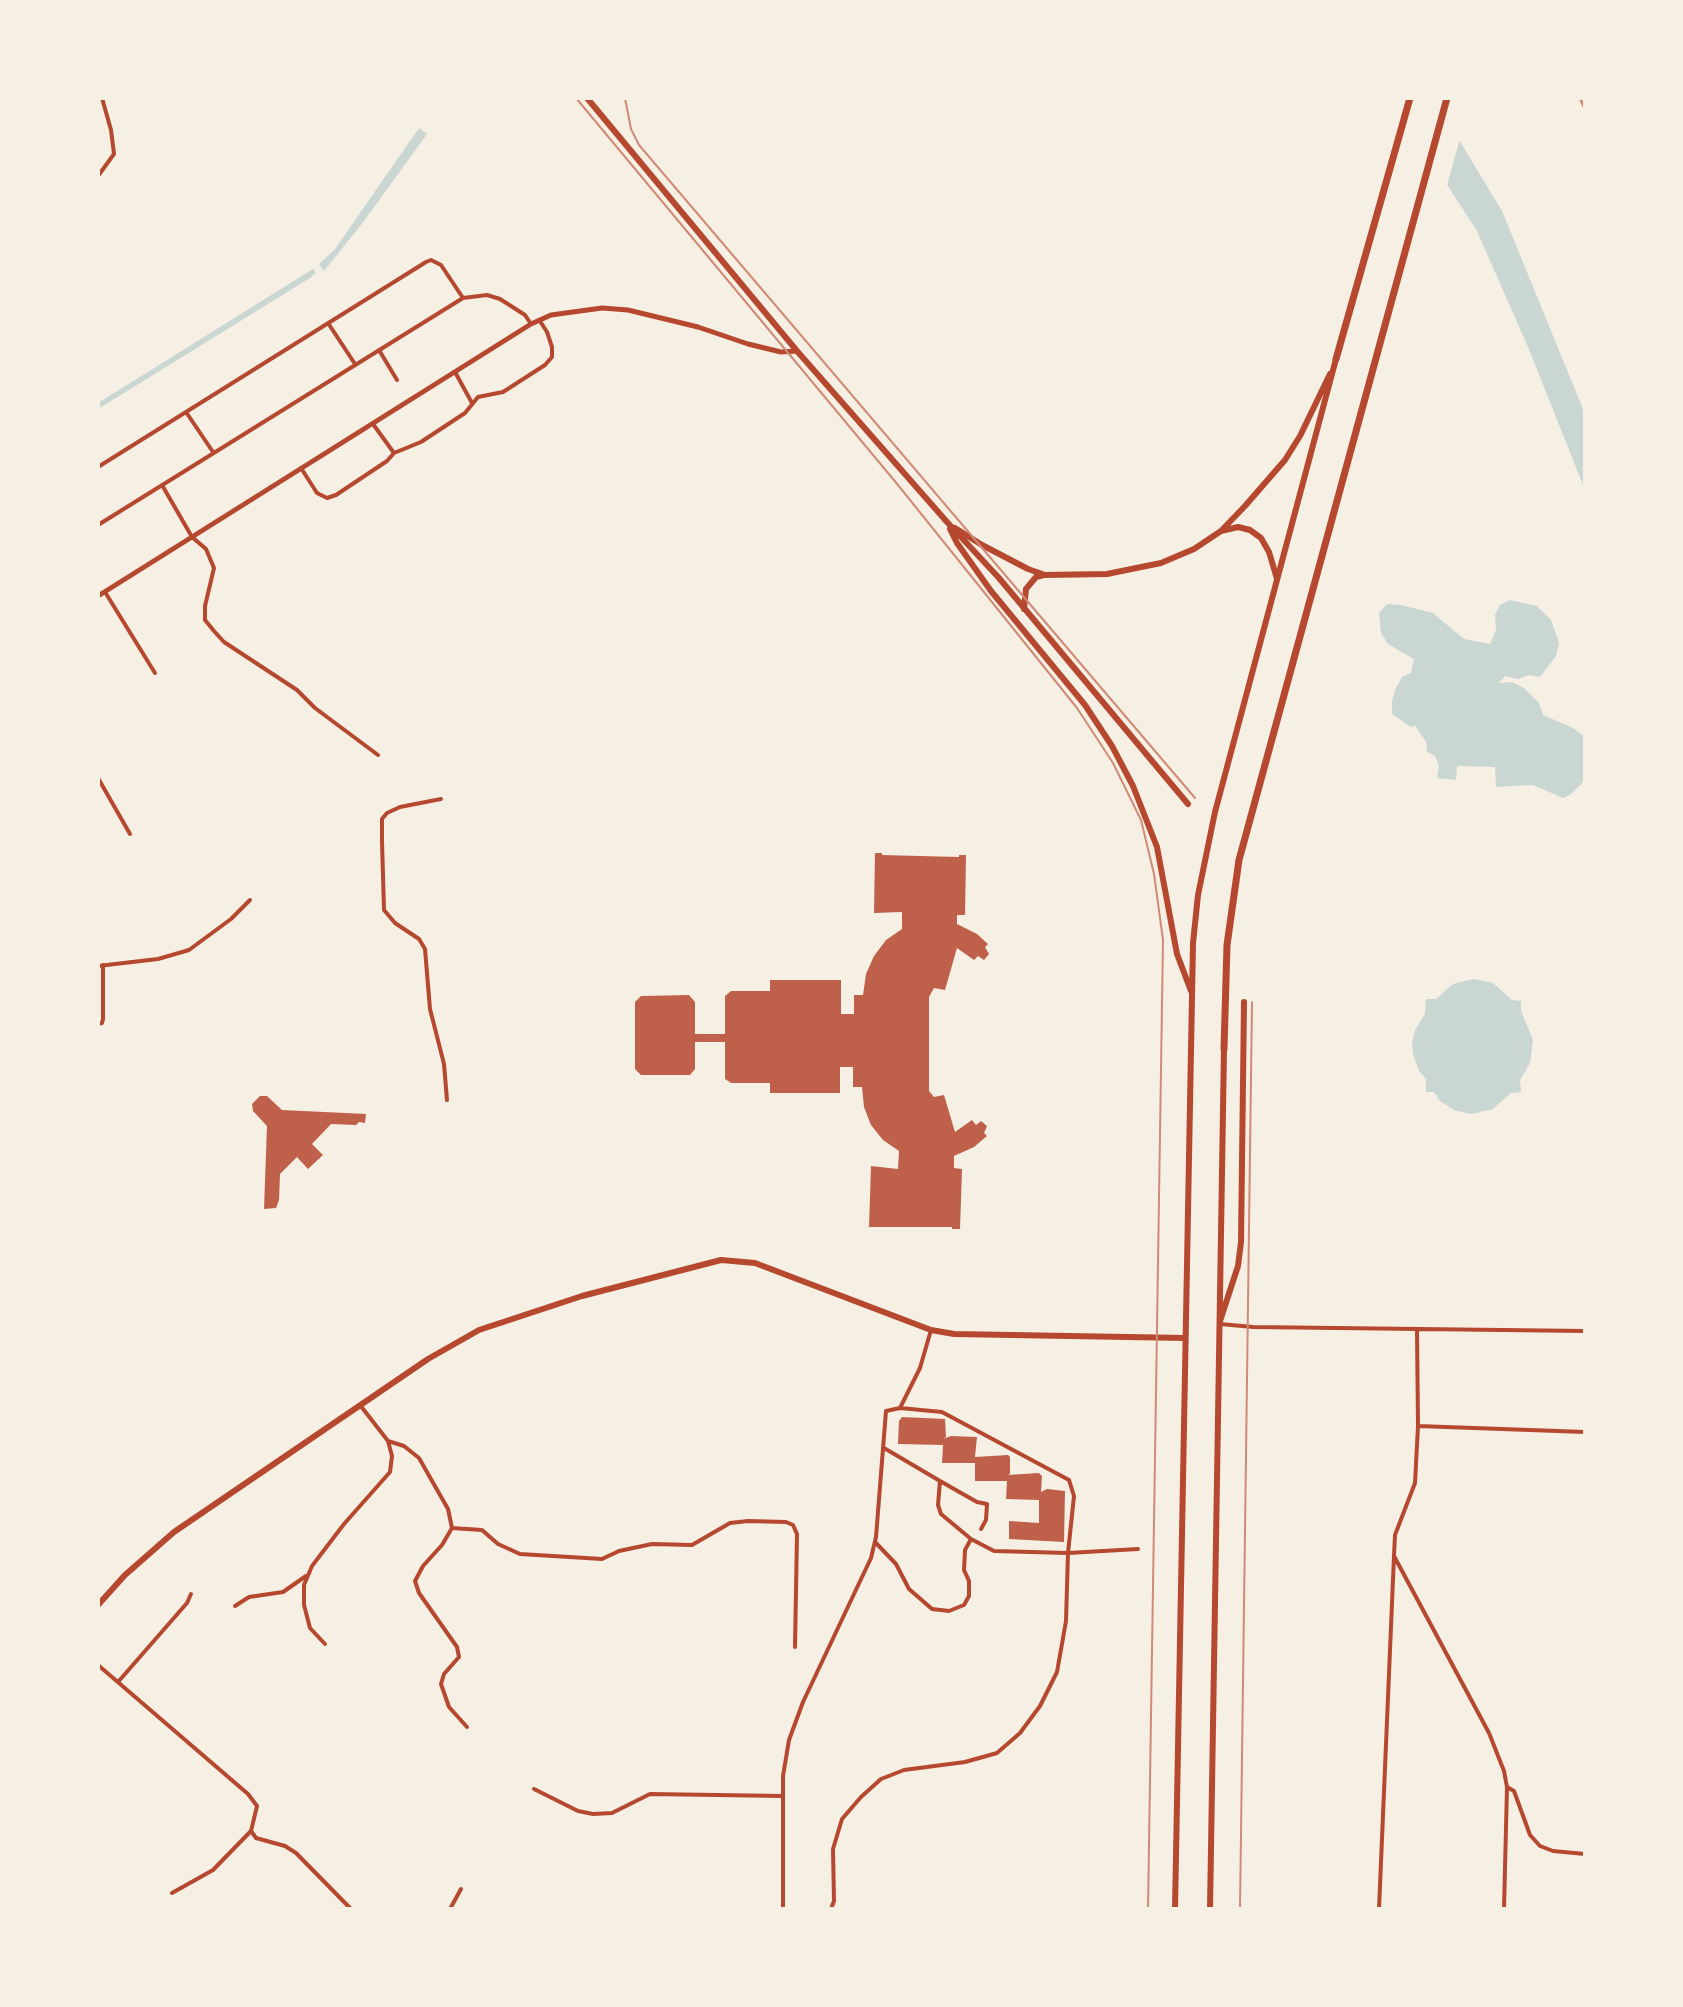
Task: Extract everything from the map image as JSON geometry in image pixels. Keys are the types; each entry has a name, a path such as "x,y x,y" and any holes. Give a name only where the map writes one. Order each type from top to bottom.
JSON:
{"highway":[{"path":"1336,359 1410,98"},
{"path":"1224,1049 1227,945 1239,860 1447,98"}],"main road":[{"path":"587,98 797,351 1024,609 1188,804"},
{"path":"1024,609 1026,589 1036,577 1131,571 1194,549 1221,531 1285,460 1314,409 1336,359"},
{"path":"1175,1909 1191,991 1198,895 1205,853 1336,359"},
{"path":"947,522 982,545 1045,575"},
{"path":"947,522 957,543 991,591 1085,705 1133,786 1157,847 1177,954 1191,991"},
{"path":"1221,531 1238,527 1250,530 1261,538 1277,579"},
{"path":"1219,1324 1238,1266 1241,1242 1244,1002"},
{"path":"1210,1909 1224,1049"},
{"path":"98,1605 140,1560 174,1532 428,1359 479,1330 582,1296 721,1260 755,1263 931,1330 979,1335 1185,1338"}],"street":[{"path":"98,176 114,154 102,98"},
{"path":"98,467 431,260 441,265 463,298"},
{"path":"98,525 463,298 487,295 500,299 525,315 531,324"},
{"path":"98,596 539,320 573,311 628,310 698,327 759,347 781,352 797,351"},
{"path":"301,468 317,493 327,498 387,461 394,453 421,442 465,413 472,403 488,393 503,392 545,365 552,357 547,332 539,320"},
{"path":"328,323 355,364"},
{"path":"379,350 397,380"},
{"path":"455,372 472,403"},
{"path":"186,412 213,452"},
{"path":"373,424 394,453"},
{"path":"162,485 192,537 206,549 214,568 205,620 224,642 297,690 315,708 378,755"},
{"path":"105,592 155,673"},
{"path":"98,778 130,834"},
{"path":"441,799 400,807 382,819 384,910 395,923 419,939 425,949 430,1009 444,1064 447,1100"},
{"path":"98,1024 103,1019 100,966 158,959 189,950 231,919 250,900"},
{"path":"1219,1324 1585,1331"},
{"path":"900,1408 920,1368 931,1330"},
{"path":"1379,1909 1395,1535 1415,1483 1417,1330"},
{"path":"325,1644 310,1628 304,1605 304,1585 308,1574 344,1524 390,1472 392,1456 388,1441 360,1405"},
{"path":"783,1909 783,1776 796,1718 871,1558 886,1411 900,1408 942,1412 1069,1480 1074,1496 1066,1621 1057,1672 1040,1706 1020,1733 997,1753 965,1762 904,1770 881,1779 861,1797 842,1819 833,1849 834,1901 831,1909"},
{"path":"1418,1426 1585,1432"},
{"path":"388,1441 404,1446 419,1458 448,1509 452,1528 415,1581 419,1593 457,1647 459,1657 444,1674 441,1684 449,1707 467,1727"},
{"path":"884,1448 977,1502 987,1504 986,1520 981,1529"},
{"path":"940,1481 938,1505 941,1514 971,1539 994,1551 1068,1553 1138,1549"},
{"path":"452,1528 482,1530 498,1544 520,1554 602,1559 619,1551 652,1544 692,1545 730,1523 786,1522 793,1525 797,1534 795,1647"},
{"path":"875,1542 896,1564 909,1589 920,1600 932,1609 949,1611 964,1605 969,1596 969,1581 964,1570 965,1550 971,1539"},
{"path":"1394,1556 1493,1741 1507,1787 1504,1909"},
{"path":"235,1606 249,1597 283,1592 308,1574"},
{"path":"118,1682 187,1603 191,1594"},
{"path":"98,1665 248,1794 257,1806 251,1831 213,1870 172,1893"},
{"path":"1507,1787 1514,1791 1530,1835 1540,1846 1553,1851 1585,1854"},
{"path":"534,1789 578,1811 593,1814 612,1813 650,1794 783,1796"},
{"path":"251,1831 256,1838 285,1846 296,1853 351,1909"},
{"path":"450,1909 461,1889"}],"shaded area":[{"path":"1391,98 1425,98 1456,135 1502,211 1585,414 1585,490 1528,347 1477,231"},
{"path":"419,128 427,134 324,271 319,264 335,249"},
{"path":"313,269 316,273 310,278 98,409 98,403"},
{"path":"1510,600 1537,606 1551,620 1559,643 1556,656 1540,677 1529,675 1518,679 1505,676 1499,683 1512,682 1524,688 1539,703 1543,715 1573,728 1585,737 1583,782 1563,798 1533,785 1496,787 1495,767 1457,766 1456,780 1437,778 1439,766 1435,756 1427,752 1426,742 1415,726 1411,727 1392,714 1395,690 1402,677 1411,673 1414,659 1388,644 1381,633 1379,613 1387,604 1433,613 1464,639 1490,644 1496,630 1495,615 1500,605"},
{"path":"1474,979 1493,983 1512,1000 1521,1001 1521,1011 1533,1040 1530,1063 1520,1080 1521,1092 1511,1093 1493,1109 1471,1114 1454,1110 1439,1100 1434,1092 1426,1092 1426,1079 1419,1071 1412,1042 1425,1014 1426,999 1436,999 1453,984"}],"pier":[{"path":"1392,98 1430,98 1461,135 1446,189 1390,104"}],"building":[{"path":"875,853 966,855 965,915 957,915 957,924 977,934 988,944 985,947 989,954 984,960 978,956 974,960 957,948 945,990 934,988 929,997 929,1091 934,1097 944,1095 955,1132 972,1120 976,1125 981,1121 987,1126 984,1133 987,1136 974,1147 954,1156 954,1168 962,1169 960,1229 869,1227 871,1166 898,1169 899,1151 883,1140 871,1125 864,1107 862,1087 853,1087 853,1067 840,1067 840,1093 770,1093 770,1083 731,1083 725,1079 725,1042 695,1042 695,1069 690,1075 641,1075 635,1069 635,1002 641,996 689,995 695,1002 695,1034 725,1034 725,996 731,991 770,991 770,980 841,980 841,1014 854,1014 854,995 863,995 866,974 874,956 886,940 902,929 902,912 874,913"},
{"path":"260,1096 267,1096 282,1110 366,1114 365,1123 331,1124 312,1144 323,1155 308,1169 297,1157 280,1174 276,1208 264,1209 267,1126 253,1111 252,1104"},
{"path":"902,1417 945,1419 946,1437 943,1439 951,1436 977,1437 975,1457 1008,1455 1010,1474 1007,1475 1039,1473 1042,1476 1041,1492 1047,1489 1065,1491 1064,1542 1009,1539 1009,1521 1039,1523 1039,1500 1006,1499 1007,1481 975,1481 975,1463 942,1463 943,1445 898,1444"}],"tram line":[{"path":"576,98 898,485 1077,708 1113,763 1141,820 1154,874 1163,940 1148,1909"},
{"path":"625,98 631,129 639,145 1195,798"},
{"path":"1240,1909 1252,1002"}],"railway":[{"path":"1580,98 1585,109"}]}
